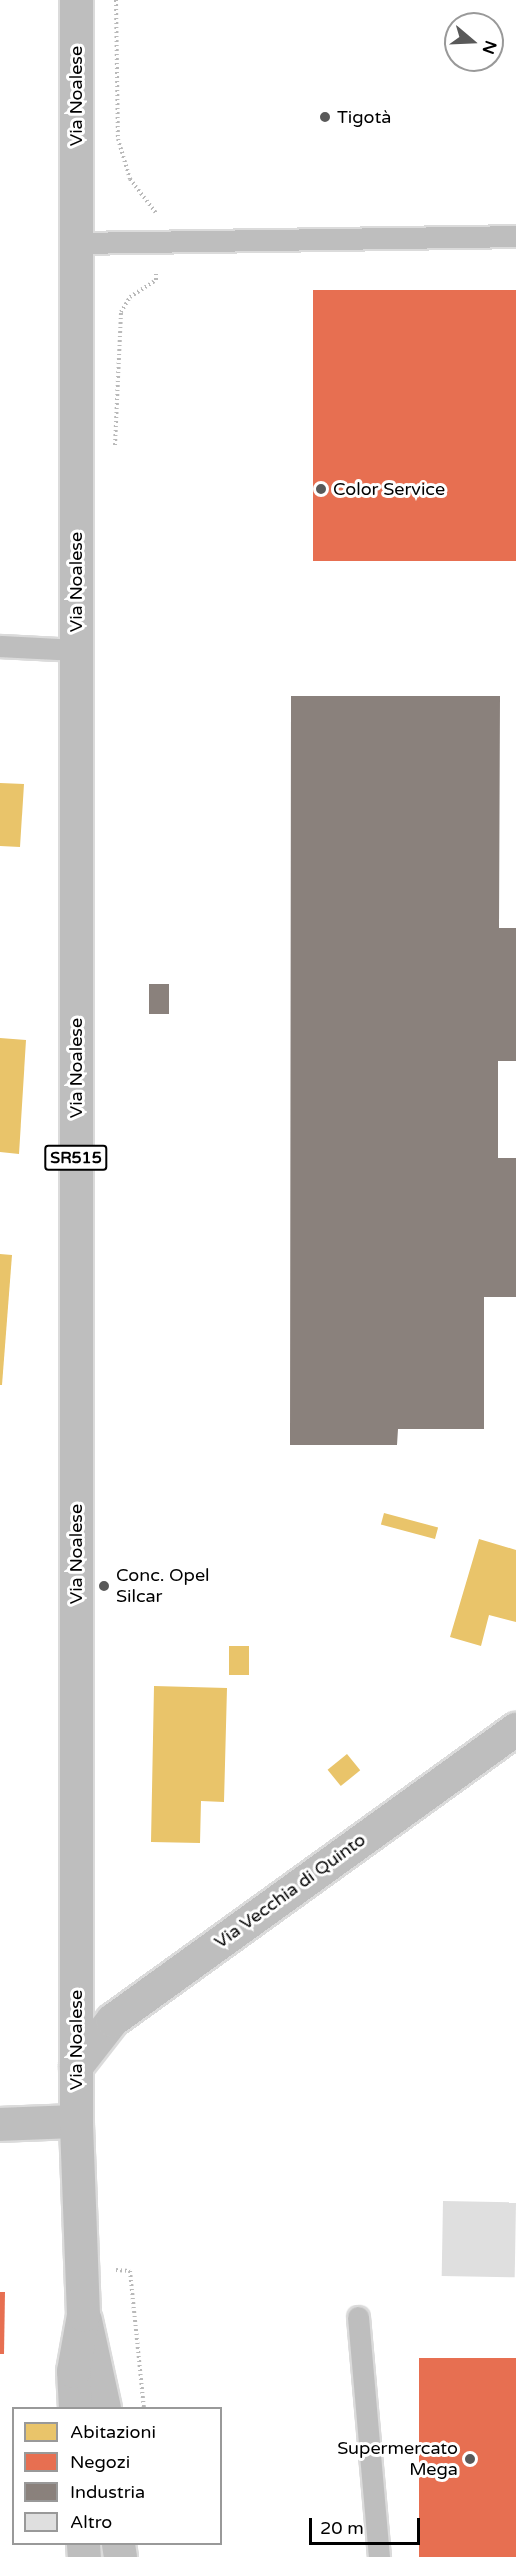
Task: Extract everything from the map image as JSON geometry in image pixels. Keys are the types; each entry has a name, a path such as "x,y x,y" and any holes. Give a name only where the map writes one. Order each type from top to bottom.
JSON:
{"main road":[{"name":"Via Noalese","path":"76,0 76,2121 83,2315 104,2407"},
{"name":"Via Vecchia di Quinto","path":"76,2066 112,2020 516,1729"},
{"path":"0,2124 76,2121"},
{"name":"Via Noalese","path":"75,2407 73,2371 83,2315"}],"lane":[{"path":"76,243 516,236"},
{"path":"0,646 76,650"},
{"path":"357,2317 380,2557"}],"path":[{"path":"116,0 118,139 130,179 156,212 157,221"},
{"path":"114,454 121,312 130,297 156,280 156,272"},
{"path":"104,2270 130,2271 144,2407"}],"building: Abitazioni":[{"path":"0,783 24,784 20,847 0,846"},
{"path":"0,1038 26,1040 19,1154 0,1152"},
{"path":"0,1254 12,1255 2,1385 0,1385"},
{"path":"384,1513 438,1527 435,1539 381,1525"},
{"path":"479,1539 516,1550 516,1622 489,1615 481,1646 450,1637"},
{"path":"229,1646 249,1646 249,1675 229,1675"},
{"path":"154,1686 227,1688 224,1802 201,1801 200,1843 151,1842"},
{"path":"347,1754 360,1770 341,1786 328,1770"}],"building: Negozi":[{"path":"313,290 516,290 516,561 313,561"},
{"path":"0,2292 5,2292 4,2354 0,2354"},
{"name":"Supermercato Mega","path":"419,2358 516,2358 516,2557 419,2557"}],"building: Industria":[{"path":"291,696 500,696 499,928 516,928 516,1061 498,1061 498,1158 516,1158 516,1297 484,1297 484,1429 398,1429 397,1445 290,1445"},
{"path":"149,984 169,984 169,1014 149,1014"}],"building: Altro":[{"path":"443,2201 516,2202 515,2277 442,2276"}],"place":[{"name":"Tigotà","path":"325,117"},
{"name":"Color Service","path":"321,489"},
{"name":"Conc. Opel Silcar","path":"104,1586"},
{"name":"Supermercato Mega","path":"470,2459"}]}
